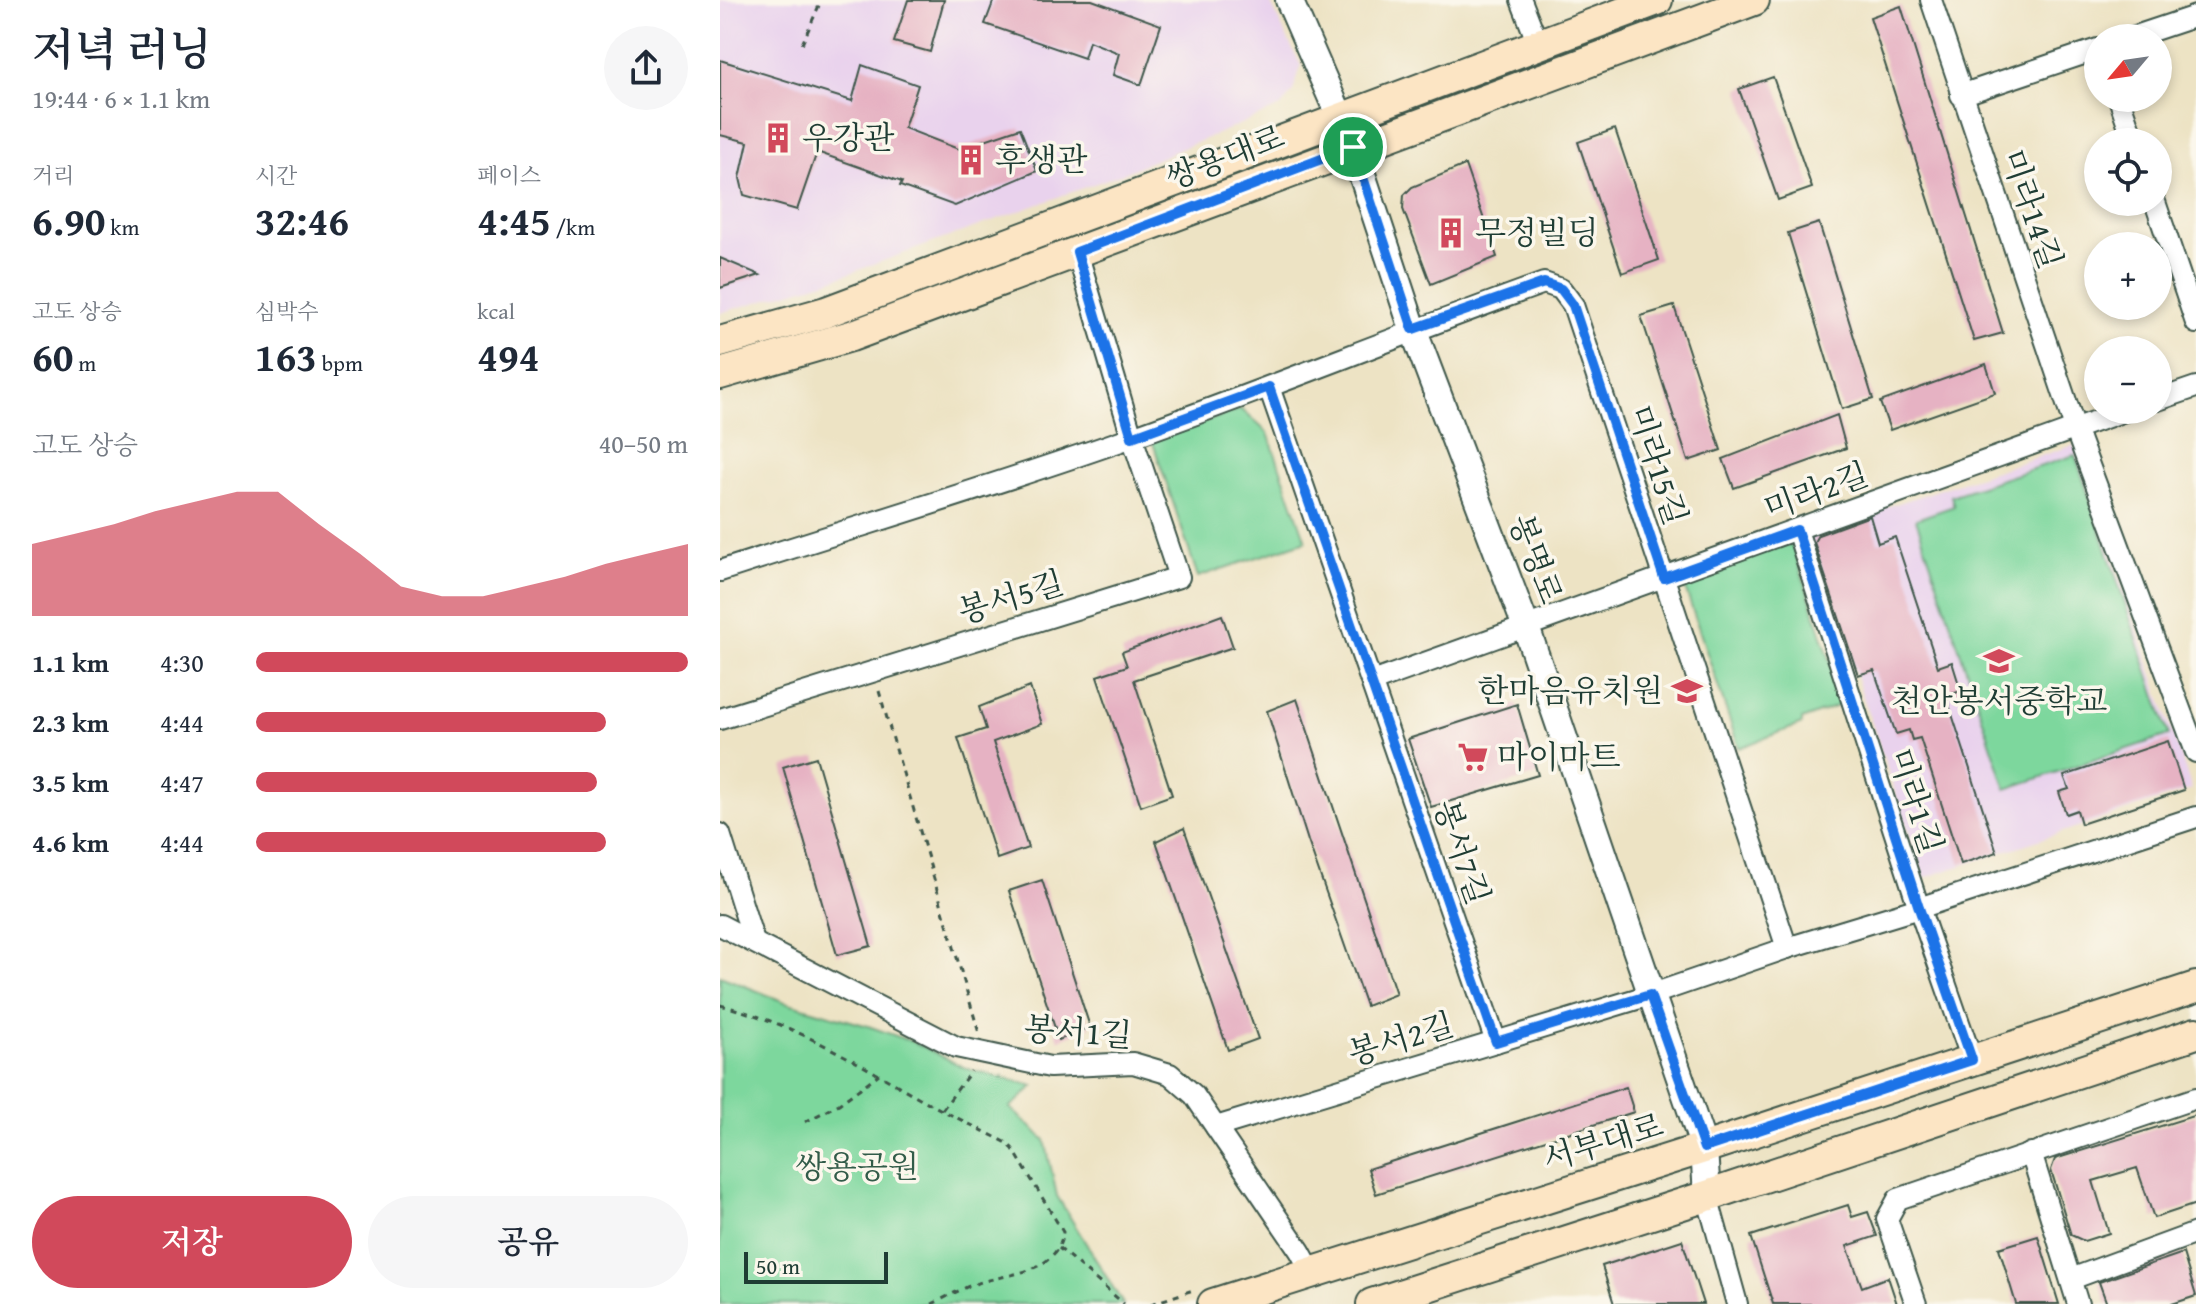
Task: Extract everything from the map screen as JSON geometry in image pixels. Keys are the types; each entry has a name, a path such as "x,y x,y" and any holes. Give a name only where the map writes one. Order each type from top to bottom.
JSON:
{"main road":[{"name":"쌍용대로","path":"720,342 826,312 1657,0"},
{"name":"쌍용대로","path":"720,374 851,336 1754,0"},
{"name":"서부대로","path":"1213,1304 2196,987"},
{"path":"1372,1304 2196,1033"}],"street":[{"name":"봉명로","path":"1289,0 1353,147 1413,329 1526,627 1704,1148 1707,1196"},
{"path":"1521,0 1538,44"},
{"name":"미라14길","path":"1931,0 2075,428 2196,752"},
{"path":"2172,24 2196,16"},
{"path":"1961,95 2084,54"},
{"path":"2160,216 2196,323"},
{"name":"봉서5길","path":"720,719 1179,577 1132,437 1077,252"},
{"name":"미라15길","path":"1413,329 1544,283 1561,289 1573,305 1787,948"},
{"path":"720,571 1132,437 1269,387 1413,329"},
{"name":"봉서7길","path":"1269,387 1496,1042"},
{"path":"2172,395 2196,387"},
{"name":"미라2길","path":"1526,627 2087,424"},
{"name":"미라1길","path":"1797,530 1919,908 1972,1060"},
{"path":"1372,682 1526,627"},
{"path":"1650,995 2196,817"},
{"path":"720,834 754,942"},
{"name":"봉서1길","path":"720,925 956,1047 1050,1067 1133,1063 1170,1074 1194,1095 1311,1271"},
{"name":"봉서2길","path":"1216,1127 1650,995"},
{"path":"1916,1304 1887,1219 1898,1199 2196,1098"},
{"path":"2031,1153 2078,1304"},
{"path":"1707,1196 1737,1304"},
{"path":"2071,1279 2196,1233"}],"path":[{"path":"802,44 821,1"},
{"path":"873,672 975,1017"},
{"path":"720,1005 759,1015 856,1060 1013,1149 1063,1232 1059,1248 1041,1264 968,1287 932,1304"},
{"path":"942,1110 984,1053"},
{"path":"805,1122 839,1104 879,1074"},
{"path":"1059,1248 1124,1304"}],"shaded area":[{"path":"720,0 1269,0 1301,66 1293,91 1281,107 1121,174 831,280 720,313"},
{"name":"천안봉서중학교","path":"2074,445 2192,789 1924,878 1808,533"}],"green space":[{"path":"1241,409 1268,433 1306,541 1198,577 1152,440"},
{"path":"2075,455 2169,735 2006,789 1916,519 1954,506 1951,496"},
{"path":"1781,542 1793,547 1844,703 1802,720 1802,724 1739,748 1684,585 1688,574"},
{"name":"쌍용공원","path":"720,976 785,1002 916,1043 965,1068 1034,1086 1010,1108 1045,1140 1057,1196 1123,1304 720,1304"}],"building":[{"path":"908,0 944,0 930,52 894,42"},
{"path":"994,0 1092,0 1161,25 1141,85 1113,75 1119,53 1089,41 1084,58 985,24"},
{"path":"1901,6 2003,333 1974,341 1870,17"},
{"path":"720,60 852,101 862,65 918,85 904,128 958,149 1020,128 1037,171 955,206 900,186 902,182 817,152 797,210 744,195 740,178 748,142 720,135"},
{"path":"1773,77 1812,188 1778,200 1739,89"},
{"path":"1615,129 1659,260 1622,273 1578,142"},
{"name":"무정빌딩","path":"1465,165 1497,257 1431,284 1403,209 1404,195 1412,187"},
{"path":"1819,223 1873,399 1842,409 1788,233"},
{"path":"720,258 760,275 720,288"},
{"path":"1674,306 1721,450 1688,461 1641,316"},
{"path":"1986,364 1995,393 1890,430 1880,402"},
{"path":"1837,415 1846,448 1734,488 1723,459"},
{"path":"1870,516 1878,543 1895,537 1938,667 1952,662 1961,691 1946,696 1997,852 1961,864 1920,738 1912,740 1909,730 1896,734 1874,670 1858,675 1814,542 1818,535"},
{"path":"1222,615 1233,647 1134,680 1172,795 1141,806 1097,676 1127,666 1122,652"},
{"path":"1030,687 1042,724 993,742 1028,848 997,859 958,738 986,729 979,707"},
{"path":"1297,699 1396,994 1366,1006 1308,841 1267,711"},
{"name":"마이마트","path":"1517,704 1538,775 1431,807 1408,739"},
{"path":"2168,741 2184,790 2081,824 2077,810 2066,814 2059,792 2069,789 2064,776"},
{"path":"816,757 871,946 837,955 783,767"},
{"path":"1184,828 1258,1039 1228,1050 1156,841"},
{"path":"1042,880 1090,1027 1059,1040 1009,891"},
{"path":"1626,1087 1634,1112 1376,1194 1368,1169"},
{"path":"2196,1115 2196,1204 2154,1218 2137,1168 2093,1181 2109,1233 2084,1241 2071,1235 2051,1170 2055,1159"},
{"path":"1848,1205 1852,1217 1868,1212 1877,1236 1847,1246 1862,1287 1888,1277 1897,1304 1773,1304 1751,1236"},
{"path":"2038,1236 2059,1304 2016,1304 1999,1248"},
{"path":"1682,1240 1703,1304 1614,1304 1602,1266"},
{"path":"2183,1253 2196,1296 2172,1304 2107,1304 2099,1282"}],"place":[{"name":"우강관","path":"778,138"},
{"name":"후생관","path":"971,160"},
{"name":"무정빌딩","path":"1451,233"},
{"name":"천안봉서중학교","path":"1999,661"},
{"name":"한마음유치원","path":"1687,691"},
{"name":"마이마트","path":"1473,757"}],"route":[{"path":"1353,147 1413,329 1544,283 1561,289 1573,305 1664,578 1797,530 1919,908 1972,1060 1704,1148 1650,995 1496,1042 1269,387 1132,437 1077,252 1353,147"}]}
